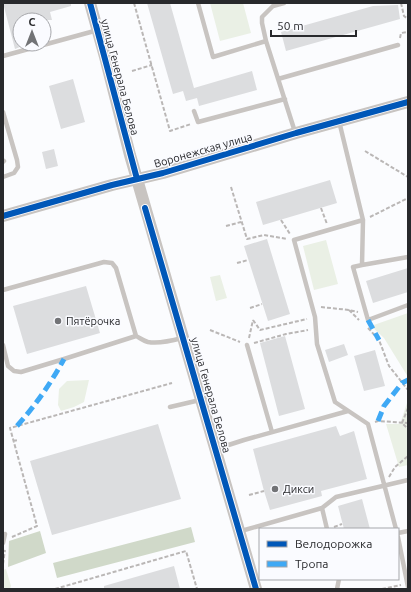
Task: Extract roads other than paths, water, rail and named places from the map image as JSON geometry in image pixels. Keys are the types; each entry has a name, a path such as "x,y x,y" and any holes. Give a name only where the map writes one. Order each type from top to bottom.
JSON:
{"street":[{"name":"улица Генерала Белова","path":"90,3 137,179 256,589"},
{"name":"Воронежская улица","path":"3,216 163,173 296,133 408,102"}],"lane":[{"path":"198,3 213,57 266,41"},
{"path":"284,3 273,6 262,17 262,23 266,41 296,133"},
{"path":"3,56 98,30"},
{"path":"278,79 398,45"},
{"path":"194,111 198,122 285,99"},
{"path":"3,112 18,167 14,173 3,177"},
{"path":"339,122 363,220 362,265"},
{"path":"363,220 294,240 315,317 317,344 334,402 368,424 396,528"},
{"path":"408,257 353,267 368,320 408,305"},
{"path":"3,290 104,262 112,263 116,268 136,336"},
{"path":"3,345 8,366 14,371 20,372 136,336 148,342 170,342 184,338"},
{"path":"247,345 272,432"},
{"path":"170,407 201,400"},
{"path":"216,449 348,411"},
{"path":"240,531 322,508 336,497 408,480"},
{"path":"322,508 327,528"},
{"path":"5,534 5,543"},
{"path":"399,542 408,586"}],"place":[{"name":"Пятёрочка","path":"58,321"},
{"name":"Дикси","path":"275,489"}]}
